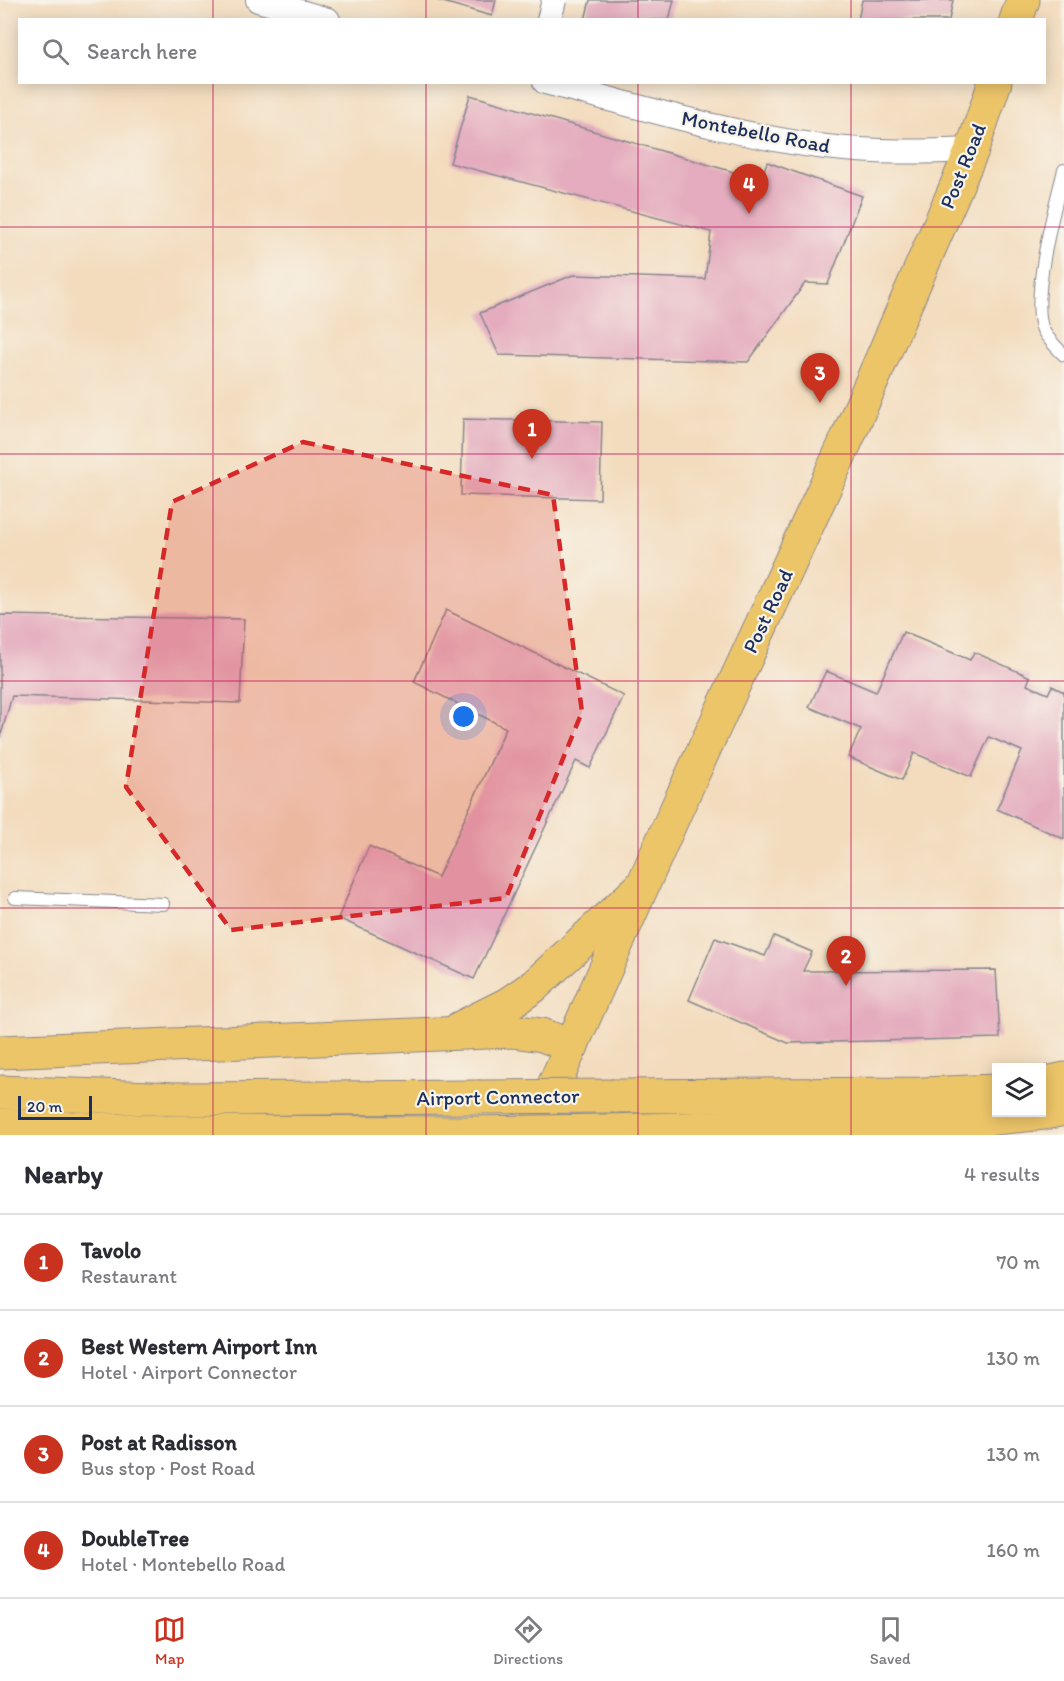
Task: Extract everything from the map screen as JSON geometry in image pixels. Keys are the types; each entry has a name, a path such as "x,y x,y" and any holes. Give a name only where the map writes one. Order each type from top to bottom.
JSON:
{"main road":[{"path":"1017,18 1023,0"},
{"name":"Post Road","path":"532,1135 642,886 851,430 972,150 994,84"},
{"path":"448,1033 508,1004 534,986 642,886"},
{"path":"0,1052 448,1033 527,1032 558,1039 572,1046"},
{"path":"1046,1083 1064,1079"},
{"name":"Airport Connector","path":"0,1092 187,1099 910,1095 992,1091"},
{"name":"Airport Connector","path":"0,1125 164,1132 471,1133 696,1130 811,1124 965,1121 1064,1109"},
{"path":"696,1130 745,1135"}],"street":[{"path":"258,0 321,18"},
{"path":"550,18 554,0"},
{"name":"Montebello Road","path":"553,84 723,128 797,143 894,153 972,150"}],"lane":[{"path":"1064,170 1042,274 1038,305 1044,331 1064,355"},
{"path":"15,898 163,904"}],"highlighted area":[{"path":"303,442 553,495 582,712 506,898 231,930 126,787 172,502"}],"building":[{"path":"436,0 496,0 492,16"},
{"path":"590,0 674,0 670,18 586,18"},
{"path":"862,0 953,0 949,18 858,18"},
{"path":"470,95 761,180 767,162 862,196 828,284 805,283 748,362 499,355 480,313 573,275 705,279 711,232 450,163"},
{"path":"463,419 602,422 600,499 461,495"},
{"path":"446,610 624,696 590,768 576,761 474,979 338,918 369,846 438,877 506,728 414,682"},
{"path":"0,615 244,619 240,703 12,696 0,738"},
{"path":"903,632 970,660 974,652 1030,677 1027,685 1048,694 1052,686 1064,692 1064,839 997,809 1022,751 989,737 971,777 914,753 902,780 848,757 861,729 809,707 826,671 876,692"},
{"path":"774,936 812,952 803,971 996,970 1000,1038 788,1043 689,1000 715,938 765,956"}],"place":[{"name":"DoubleTree","path":"749,214"},
{"name":"Post at Radisson","path":"820,403"},
{"name":"Tavolo","path":"532,459"},
{"name":"Best Western Airport Inn","path":"846,986"}]}
